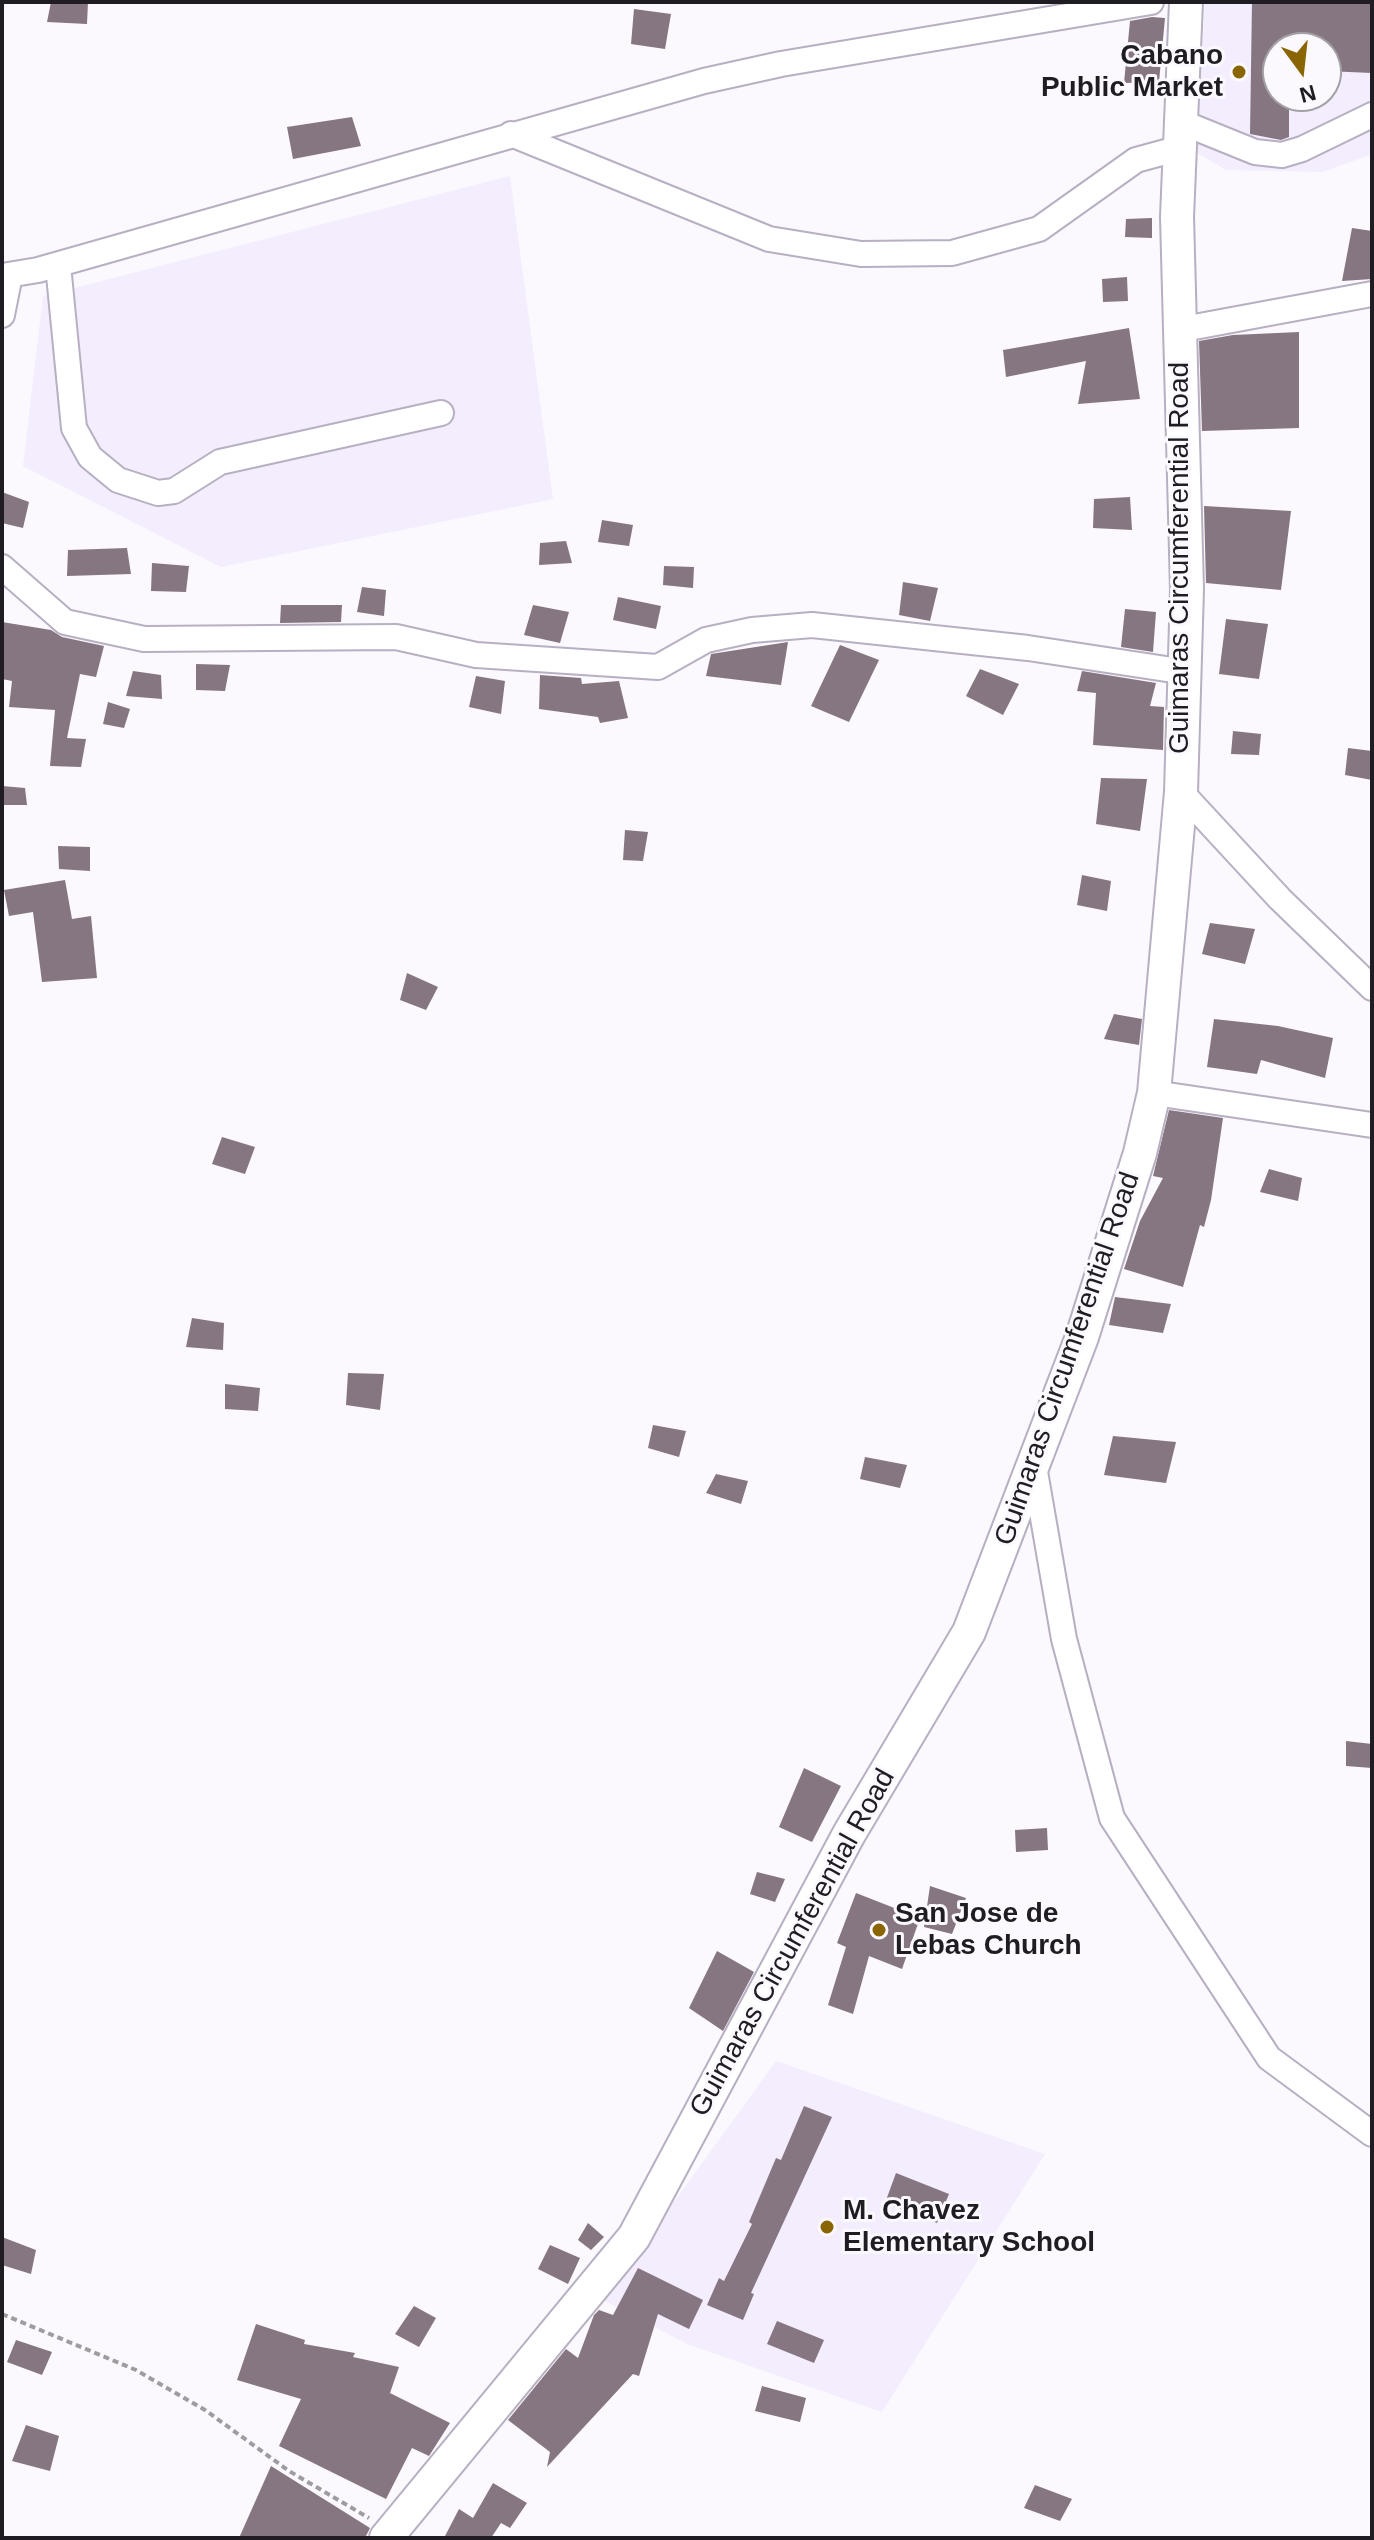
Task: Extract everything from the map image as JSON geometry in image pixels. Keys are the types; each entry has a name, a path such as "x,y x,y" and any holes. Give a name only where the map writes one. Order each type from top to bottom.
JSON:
{"main road":[{"name":"Guimaras Circumferential Road","path":"391,2535 634,2237 849,1834 969,1632 1082,1337 1140,1153 1154,1093 1181,792 1186,672 1178,330 1180,135 1186,2"}],"street":[{"path":"2,315 6,276 58,265 689,85 781,64 1151,2"},
{"path":"511,134 769,239 861,254 952,253 1039,229 1136,160 1180,135 1282,155 1302,149 1372,115"},
{"path":"58,265 74,428 90,457 118,480 158,493 174,491 220,462 441,413"},
{"path":"1178,330 1372,294"},
{"path":"2,567 65,622 144,639 396,637 476,655 658,667 706,640 752,630 812,625 1028,648 1186,672"},
{"path":"1181,792 1280,899 1372,988"},
{"path":"1154,1093 1372,1125"},
{"path":"1034,1466 1064,1639 1112,1818 1269,2058 1372,2134"}],"path":[{"path":"2,2314 136,2370 205,2410 289,2471 391,2535"}],"shaded area":[{"name":"Cabano Public Market","path":"1205,2 1372,2 1372,154 1323,172 1226,170 1196,152"},
{"path":"510,176 553,499 221,567 23,466 43,296"},
{"name":"M. Chavez Elementary School","path":"776,2061 1045,2154 882,2412 687,2344 603,2300"}],"building":[{"path":"51,2 88,2 87,24 47,22"},
{"path":"1252,2 1372,2 1372,73 1342,72 1342,32 1262,32 1262,112 1289,112 1289,137 1281,140 1250,134"},
{"path":"634,9 671,14 665,49 631,44"},
{"path":"1165,18 1159,82 1124,83 1130,21"},
{"path":"352,117 361,146 293,159 287,127"},
{"path":"1152,218 1152,238 1125,237 1126,219"},
{"path":"1352,228 1372,231 1372,279 1342,281"},
{"path":"1127,277 1128,301 1103,302 1102,279"},
{"path":"1129,328 1140,399 1078,404 1086,361 1006,377 1003,350"},
{"path":"1299,332 1299,428 1202,431 1199,341 1233,335"},
{"path":"2,492 29,502 23,528 2,523"},
{"path":"1130,497 1132,530 1093,528 1094,499"},
{"path":"1204,506 1291,511 1281,590 1206,583"},
{"path":"602,520 633,525 629,546 598,542"},
{"path":"566,541 572,563 539,565 540,543"},
{"path":"127,548 131,574 67,576 68,550"},
{"path":"152,563 189,566 186,592 151,591"},
{"path":"664,566 694,567 693,588 663,585"},
{"path":"903,582 938,588 930,621 899,615"},
{"path":"362,587 386,590 384,616 357,612"},
{"path":"618,597 661,606 656,629 613,620"},
{"path":"281,605 342,605 341,622 280,623"},
{"path":"533,605 569,612 560,643 524,635"},
{"path":"1125,609 1156,612 1153,652 1121,647"},
{"path":"1226,619 1268,624 1259,679 1219,674"},
{"path":"2,622 51,630 62,637 104,646 96,677 80,674 67,738 86,739 81,767 50,766 55,710 9,707 12,681 2,679"},
{"path":"788,642 781,685 706,676 711,654"},
{"path":"840,645 879,660 849,722 811,706"},
{"path":"196,664 230,665 225,691 196,690"},
{"path":"980,669 1019,684 1003,715 966,696"},
{"path":"133,671 161,675 162,699 126,696"},
{"path":"1082,671 1156,683 1150,706 1164,707 1163,750 1093,745 1096,693 1077,691"},
{"path":"540,675 581,678 582,684 619,681 628,718 600,723 598,717 539,709"},
{"path":"476,676 505,681 501,714 469,707"},
{"path":"108,702 130,709 124,728 103,724"},
{"path":"1233,731 1261,734 1259,755 1231,754"},
{"path":"1348,748 1372,751 1372,780 1345,775"},
{"path":"1101,778 1147,779 1140,831 1096,824"},
{"path":"2,786 25,788 27,805 2,805"},
{"path":"625,830 648,832 643,861 623,860"},
{"path":"58,846 90,847 90,871 59,869"},
{"path":"1082,875 1111,881 1107,911 1077,905"},
{"path":"65,880 72,919 91,916 97,978 42,982 33,912 9,916 4,890"},
{"path":"1210,923 1255,929 1245,964 1202,954"},
{"path":"407,973 438,987 426,1010 400,1000"},
{"path":"1114,1014 1142,1019 1139,1045 1104,1039"},
{"path":"1214,1019 1278,1026 1333,1038 1325,1078 1261,1060 1257,1074 1207,1067"},
{"path":"1169,1110 1223,1118 1211,1200 1204,1227 1200,1225 1183,1287 1124,1269 1140,1221 1163,1178 1153,1176"},
{"path":"222,1137 255,1147 245,1174 212,1164"},
{"path":"1269,1169 1302,1178 1298,1201 1260,1192"},
{"path":"1115,1297 1171,1304 1163,1333 1109,1325"},
{"path":"192,1318 224,1323 223,1350 186,1347"},
{"path":"348,1373 384,1374 380,1410 346,1405"},
{"path":"225,1384 260,1388 258,1411 225,1409"},
{"path":"653,1425 686,1431 679,1457 648,1448"},
{"path":"1113,1436 1176,1442 1166,1483 1104,1475"},
{"path":"865,1457 907,1465 900,1488 860,1479"},
{"path":"716,1474 748,1481 741,1504 706,1493"},
{"path":"1346,1741 1372,1744 1372,1768 1346,1766"},
{"path":"804,1768 841,1786 812,1842 779,1827"},
{"path":"1047,1828 1048,1850 1016,1852 1015,1830"},
{"path":"757,1872 785,1879 775,1902 750,1894"},
{"path":"930,1886 966,1898 952,1934 924,1927"},
{"name":"San Jose de Lebas Church","path":"856,1893 920,1918 902,1969 869,1956 853,2014 828,2005 846,1947 837,1943"},
{"path":"717,1951 754,1972 723,2031 689,2008"},
{"path":"804,2106 832,2117 751,2293 754,2294 743,2320 707,2305 719,2278 724,2281 752,2224 749,2222 776,2158 781,2160"},
{"path":"896,2173 949,2194 937,2223 885,2203"},
{"path":"588,2223 604,2237 591,2250 578,2240"},
{"path":"2,2237 36,2250 31,2274 2,2265"},
{"path":"550,2245 580,2258 568,2284 538,2269"},
{"path":"638,2268 703,2300 689,2329 658,2314 639,2376 633,2374 547,2467 550,2452 508,2420 566,2349 578,2358 594,2315 599,2310 613,2315"},
{"path":"414,2306 436,2318 419,2347 395,2334"},
{"path":"777,2321 824,2340 814,2363 767,2344"},
{"path":"256,2324 305,2340 304,2344 355,2353 353,2357 399,2367 390,2393 450,2423 429,2456 412,2448 386,2499 279,2446 301,2399 237,2380"},
{"path":"16,2340 52,2352 42,2375 7,2362"},
{"path":"762,2386 806,2398 800,2422 755,2411"},
{"path":"26,2425 59,2436 50,2471 12,2461"},
{"path":"271,2466 370,2528 365,2538 239,2538"},
{"path":"493,2483 527,2503 510,2528 501,2523 491,2538 444,2538 459,2509 473,2518"},
{"path":"1035,2485 1072,2499 1060,2521 1024,2508"}],"place":[{"name":"Cabano Public Market","path":"1239,72"},
{"name":"San Jose de Lebas Church","path":"879,1930"},
{"name":"M. Chavez Elementary School","path":"827,2227"}]}
